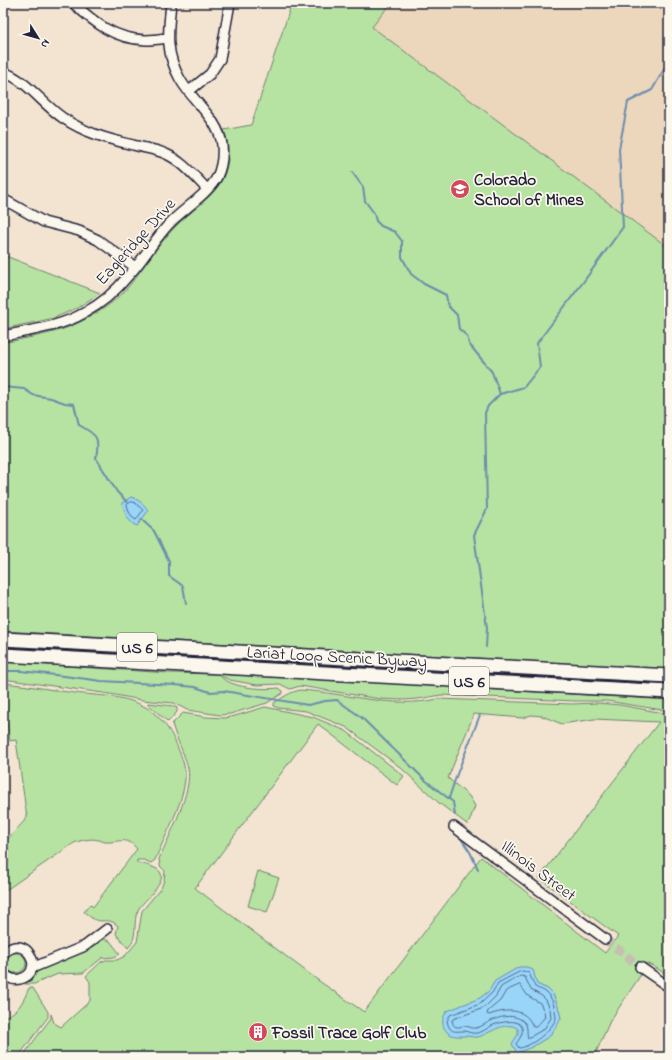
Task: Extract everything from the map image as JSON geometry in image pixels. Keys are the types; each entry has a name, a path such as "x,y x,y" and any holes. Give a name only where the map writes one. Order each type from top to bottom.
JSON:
{"highway":[{"name":"Lariat Loop Scenic Byway","path":"3,639 669,676"},
{"path":"269,670 271,654"},
{"name":"Lariat Loop Scenic Byway","path":"3,655 669,692"}],"street":[{"path":"73,3 96,23 125,37 145,40 167,38"},
{"name":"Eagleridge Drive","path":"3,336 52,326 83,314 111,294 136,267 170,222 207,189 217,177 222,158 222,144 218,130 180,80 172,60 167,38 171,3"},
{"path":"189,91 213,72 220,59 230,3"},
{"path":"3,72 14,76 50,109 74,125 106,139 168,154 207,189"},
{"path":"3,199 44,222 79,231 98,240 136,267"},
{"name":"Illinois Street","path":"454,827 605,939"},
{"path":"3,973 8,978 18,980 26,976 32,968 85,946 107,929"},
{"path":"3,954 11,948 16,947 25,950 32,959 32,968"},
{"path":"30,955 55,958"},
{"path":"640,967 669,987"}],"shaded area":[{"path":"389,3 669,3 669,642 372,27"}],"green space":[{"name":"Colorado School of Mines","path":"292,3 391,3 372,27 669,248 669,669 3,631 3,343 43,335 63,329 108,306 129,286 161,243 175,227 212,194 222,180 227,168 228,149 224,130 251,125"},
{"path":"3,255 100,293 77,308 54,318 3,329"},
{"path":"3,643 263,657 263,663 3,652"},
{"path":"276,658 669,679 669,689 277,666"},
{"path":"3,662 168,673 218,674 669,700 669,711 607,701 441,695 418,699 380,699 300,686 290,689 280,684 257,685 230,680 219,675 231,683 238,685 264,689 279,688 283,691 283,693 267,703 230,714 220,715 187,710 174,703 142,700 3,679"},
{"path":"3,683 121,698 139,704 153,712 167,727 174,739 185,769 183,790 177,811 155,860 151,863 144,860 137,860 137,863 155,868 160,872 161,877 160,883 156,889 138,910 135,919 133,939 128,948 116,934 118,926 115,923 109,921 99,921 90,917 84,912 90,904 93,907 137,849 129,842 105,842 92,839 74,843 3,892 3,844 27,818 16,740 10,741 6,717 3,718"},
{"name":"Fossil Trace Golf Club","path":"300,690 403,702 421,702 438,699 572,704 597,703 620,705 669,714 669,976 645,963 644,970 610,1021 594,1057 22,1057 51,1018 51,1014 54,1023 61,1027 90,1001 90,982 86,976 101,962 106,960 117,960 125,956 137,942 142,911 161,888 164,881 165,871 160,866 159,859 179,814 187,789 189,778 188,768 172,724 183,713 206,717 225,718 265,707 313,717 346,731 404,776 397,785 318,724 195,888 319,981 364,1012 481,857 605,953 618,936 539,878 659,722 594,719 562,724 542,716 531,715 523,718 474,714 448,778 469,796 475,806 468,825 439,803 400,767 346,727 306,711 278,708 274,706 274,703 283,697"},
{"path":"148,703 173,706 177,708 177,712 168,722"},
{"path":"258,871 279,878 267,912 248,906"},
{"path":"104,939 110,941 120,954 114,957 102,958 83,973 58,974 34,984 25,984 35,971 78,954"},
{"path":"12,953 20,953 26,959 26,967 20,973 12,973 6,967 6,959"},
{"path":"29,988 33,988 48,1012 48,1017 18,1057 3,1057 3,1017 13,1013 16,1010"}],"water":[{"path":"131,497 141,502 148,511 137,526 129,520 122,503"},
{"path":"519,967 527,967 533,970 537,984 548,989 553,994 561,1018 550,1036 532,1047 517,1053 512,1044 518,1034 518,1029 514,1026 503,1026 478,1037 454,1036 446,1031 443,1021 447,1011 480,998 489,991 495,981"}],"waterway":[{"path":"500,394 524,387 540,367 537,343 623,227 619,149 628,102 652,90 669,61"},
{"path":"352,172 363,187 365,201 374,213 376,221 381,226 395,232 402,241 402,257 411,274 424,284 446,295 448,306 457,315 459,329 467,336 469,344 492,372 500,394 488,406 485,413 487,509 474,535 487,628 486,647"},
{"path":"3,387 24,389 33,395 74,404 79,425 90,431 96,437 98,445 96,458 117,492 127,502"},
{"path":"141,519 154,531 169,561 169,576 183,586 186,603"},
{"path":"3,671 21,671 101,681 195,687 210,692 224,691 308,705 337,700 361,717 425,780 453,802 455,815"},
{"path":"449,798 480,715"},
{"path":"458,834 470,852 478,869"}],"tunnel":[{"path":"605,939 640,967"}],"place":[{"name":"Colorado School of Mines","path":"460,189"},
{"name":"Fossil Trace Golf Club","path":"258,1032"}]}
